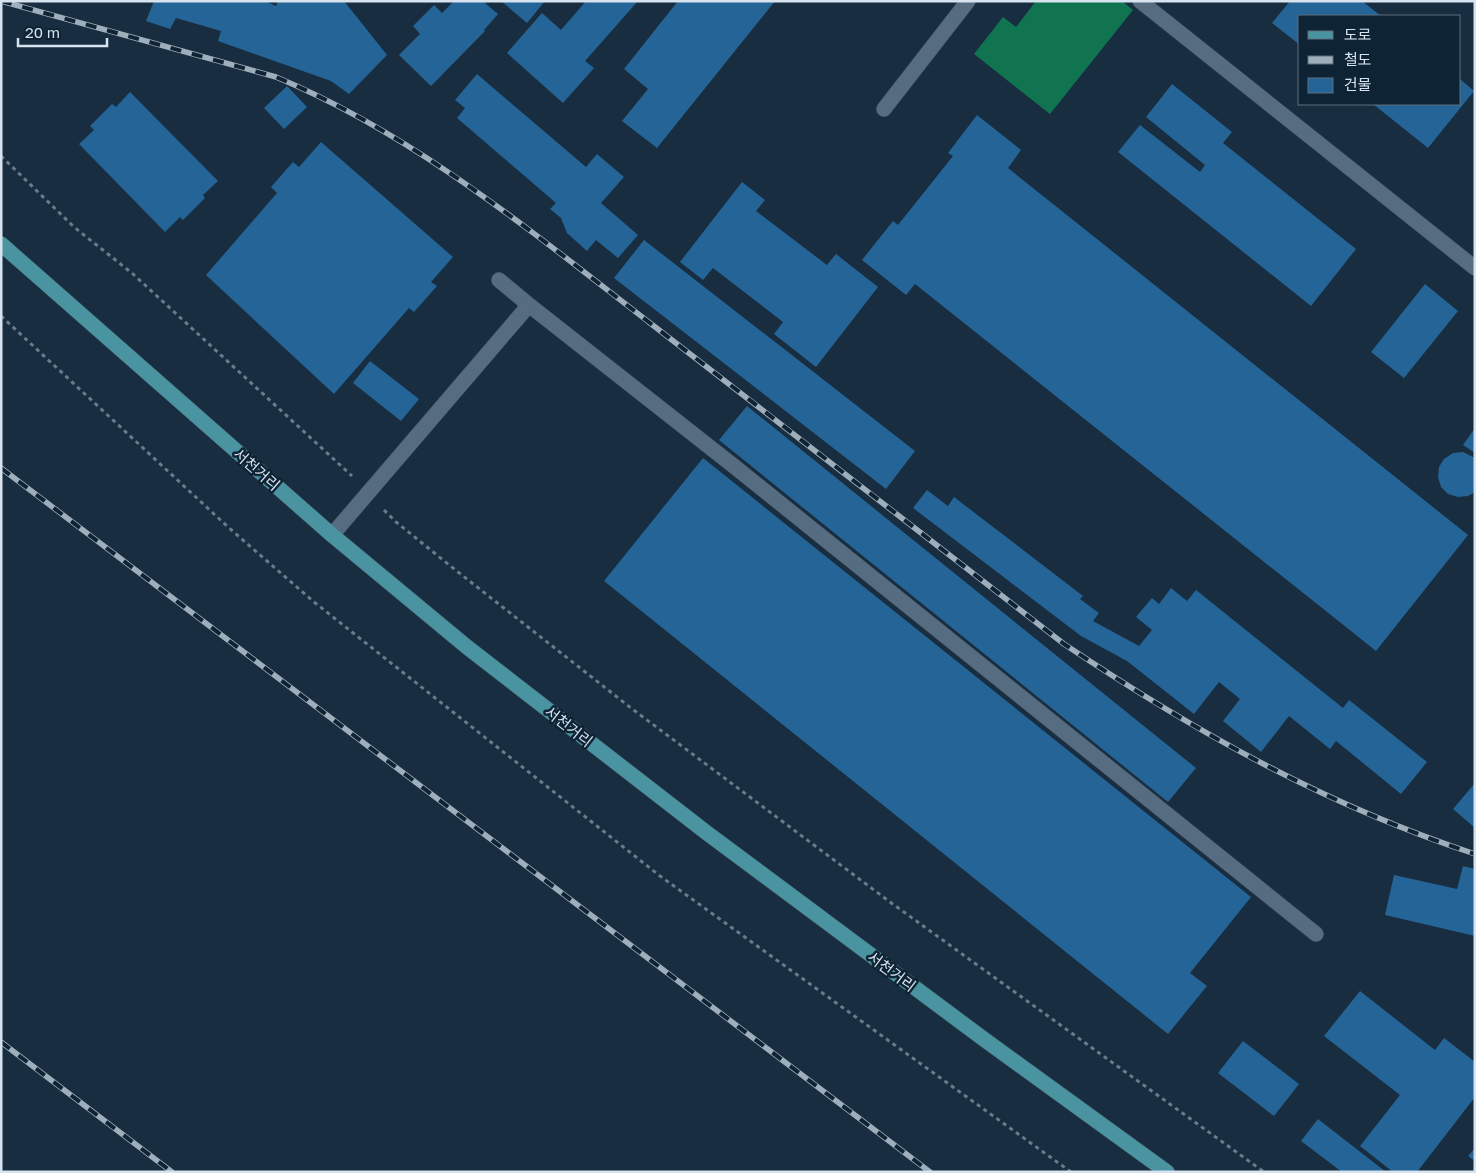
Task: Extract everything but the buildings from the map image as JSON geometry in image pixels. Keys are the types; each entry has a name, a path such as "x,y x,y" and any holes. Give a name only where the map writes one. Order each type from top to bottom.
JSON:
{"main road":[{"name":"서천거리","path":"1,244 332,535 467,647 707,833 985,1040 1167,1172"}],"street":[{"path":"884,109 968,1"},
{"path":"1140,1 1475,268"},
{"path":"499,280 1316,934"},
{"path":"332,535 529,305"}],"path":[{"path":"1,156 74,226 133,274 343,466 396,522 450,566 639,714 890,902 1264,1172"},
{"path":"1,316 228,528 314,602 660,876 1071,1172"}],"green space":[{"path":"1036,1 1122,1 1133,10 1050,114 974,54 1003,17 1016,27"}],"railway":[{"path":"1,1 276,77 327,100 376,127 424,156 516,220 1064,644 1162,707 1262,763 1366,813 1475,854"},
{"path":"1,468 930,1172"},
{"path":"1,1042 172,1172"}]}
